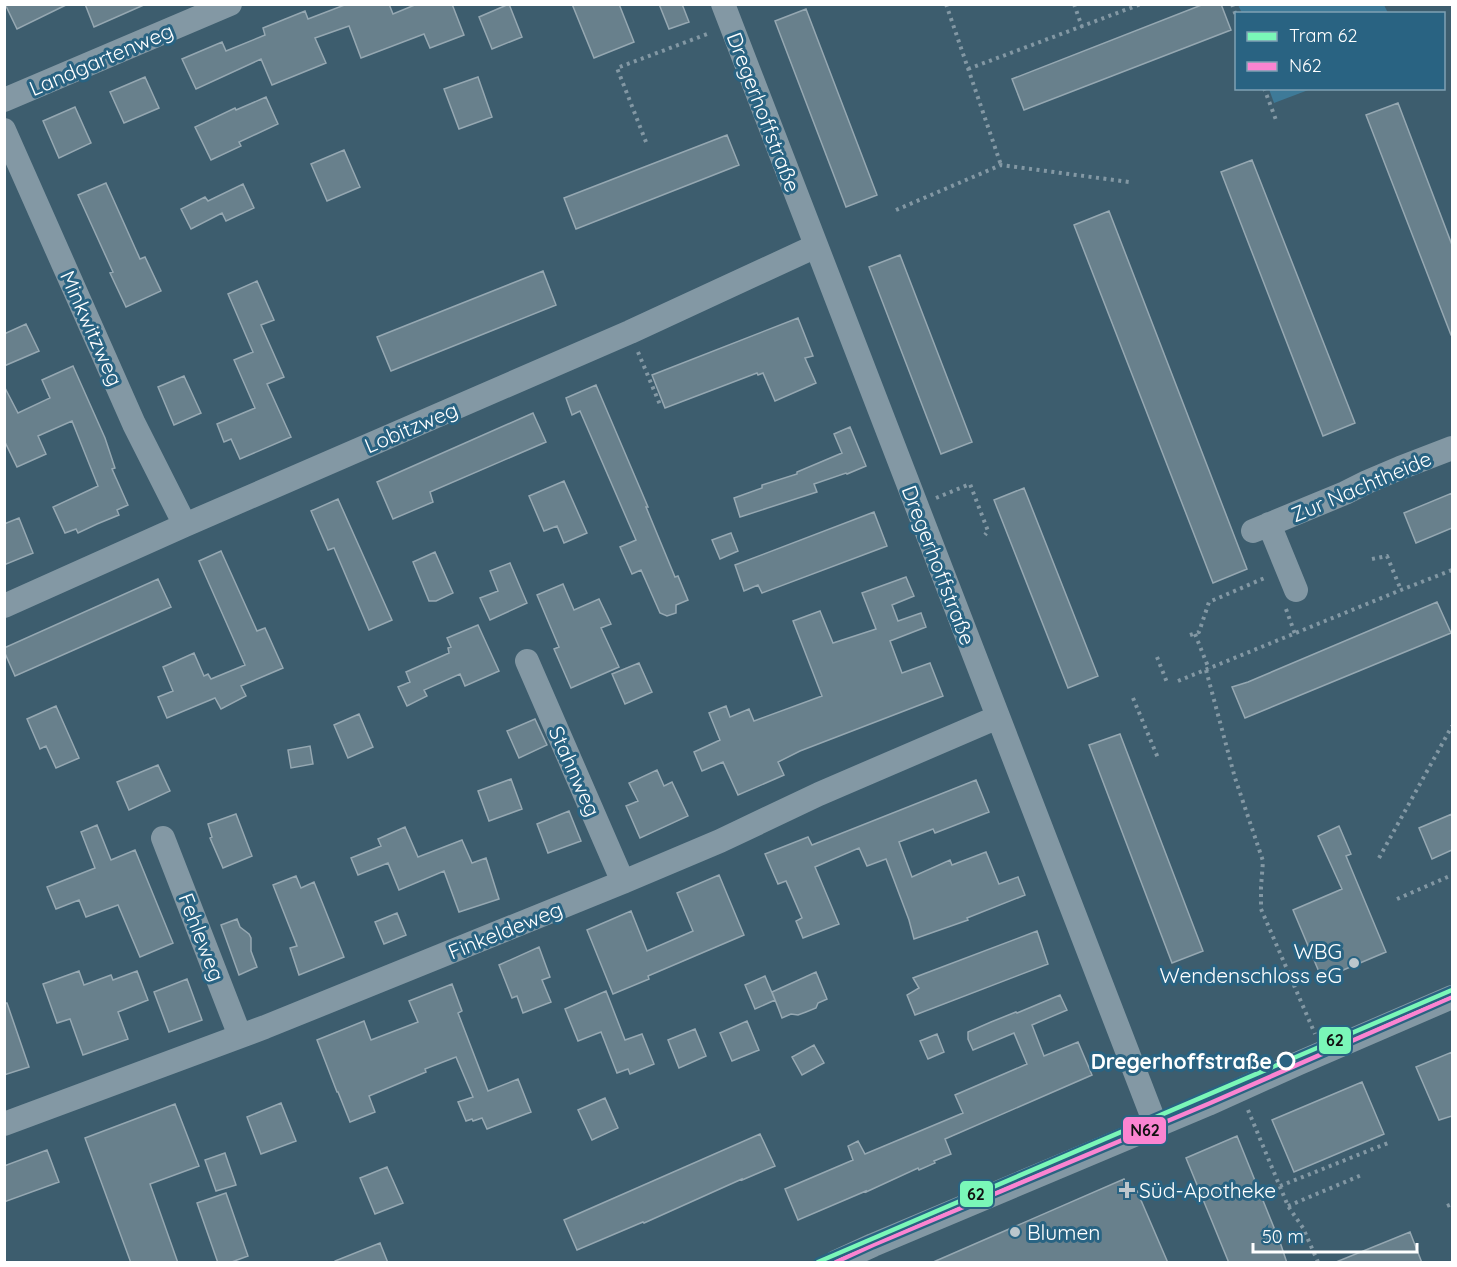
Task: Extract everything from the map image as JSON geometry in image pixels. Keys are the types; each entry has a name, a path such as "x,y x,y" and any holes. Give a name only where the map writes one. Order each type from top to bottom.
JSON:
{"street":[{"name":"Landgartenweg","path":"4,100 230,4"},
{"name":"Dregerhoffstraße","path":"727,15 1156,1126"},
{"name":"Minkwitzweg","path":"4,130 134,424 185,525"},
{"name":"Lobitzweg","path":"4,606 630,332 816,246"},
{"name":"Zur Nachtheide","path":"1296,590 1261,528 1452,448"},
{"name":"Stahnweg","path":"527,661 623,882"},
{"name":"Finkeldeweg","path":"4,1124 240,1036 623,882 998,717"},
{"name":"Fehleweg","path":"163,838 240,1036"},
{"path":"836,1263 877,1254 1156,1126 1452,997"}],"path":[{"path":"946,4 1001,165"},
{"path":"1074,4 1082,27"},
{"path":"968,69 1141,4"},
{"path":"646,142 617,68 727,15"},
{"path":"1265,90 1276,120"},
{"path":"896,210 1001,165 1130,182"},
{"path":"630,332 661,407"},
{"path":"916,506 970,484 987,531 985,535"},
{"path":"1372,559 1387,556 1401,590"},
{"path":"1178,681 1452,570"},
{"path":"1272,575 1209,602 1199,632 1192,634 1207,670 1235,778 1263,861 1262,909 1316,1038"},
{"path":"1156,657 1168,685"},
{"path":"1133,698 1158,758"},
{"path":"1379,858 1452,726"},
{"path":"1397,899 1452,875"},
{"path":"1240,1090 1288,1206 1303,1228 1318,1263"},
{"path":"1280,1186 1388,1143"},
{"path":"1288,1206 1364,1174"},
{"path":"1447,1206 1452,1204"}],"shaded area":[{"path":"1238,5 1384,5 1388,12 1242,12"},
{"path":"1270,90 1308,90 1274,103"}],"building":[{"path":"5,4 68,4 17,29"},
{"path":"85,4 146,4 94,27"},
{"path":"347,4 389,4 393,14 417,4 452,4 464,35 430,48 424,34 361,58 349,26 315,38 326,63 272,85 261,59 196,89 182,59 222,42 226,51 265,35 263,28 305,11 308,19"},
{"path":"509,4 522,37 492,49 479,17"},
{"path":"572,4 619,4 634,42 594,58"},
{"path":"659,4 682,4 689,22 669,29"},
{"path":"1204,4 1221,4 1231,30 1024,110 1012,79"},
{"path":"806,9 877,195 846,207 775,21"},
{"path":"145,77 159,108 124,123 110,92"},
{"path":"478,77 492,117 459,129 444,89"},
{"path":"266,97 278,124 239,142 241,146 211,160 195,127 235,108 236,110"},
{"path":"1398,103 1452,245 1452,335 1366,115"},
{"path":"75,107 91,143 59,158 43,121"},
{"path":"727,135 739,165 576,229 564,198"},
{"path":"344,150 360,187 327,201 311,164"},
{"path":"1252,160 1355,423 1323,436 1221,172"},
{"path":"106,183 140,259 145,257 161,291 126,307 110,273 113,272 78,195"},
{"path":"243,184 254,208 226,221 222,213 191,229 181,209 205,197 208,201"},
{"path":"1109,211 1247,569 1213,583 1074,225"},
{"path":"900,255 972,442 941,454 869,267"},
{"path":"543,271 556,305 391,371 377,337"},
{"path":"257,281 274,320 261,325 284,377 267,384 291,437 240,459 231,439 224,442 217,424 255,408 234,360 253,352 228,294"},
{"path":"798,318 813,356 805,358 816,383 775,401 763,373 758,375 757,373 665,408 652,375"},
{"path":"26,324 39,351 4,366 4,334"},
{"path":"73,366 105,438 115,468 112,469 128,505 117,510 119,515 78,533 76,529 65,533 53,507 98,486 72,421 38,436 46,454 17,467 4,440 4,386 18,413 50,398 42,380"},
{"path":"184,376 201,413 174,425 158,387"},
{"path":"596,385 675,577 678,576 688,600 676,605 676,613 667,616 660,613 641,570 632,574 620,547 636,540 580,411 572,415 566,398"},
{"path":"533,413 546,442 430,492 433,502 393,519 377,482"},
{"path":"850,427 866,466 814,484 817,492 740,517 734,498 762,488 762,485 797,474 797,472 842,453 834,434"},
{"path":"564,481 587,533 564,543 557,526 544,531 529,496"},
{"path":"1024,488 1098,676 1068,688 994,500"},
{"path":"1452,493 1452,528 1416,543 1404,513"},
{"path":"338,499 392,620 369,630 334,548 328,550 311,511"},
{"path":"874,512 887,546 762,593 758,585 744,591 735,565"},
{"path":"19,518 33,553 4,565 4,524"},
{"path":"731,533 738,551 720,559 712,540"},
{"path":"221,551 257,631 265,628 283,668 241,686 246,696 221,709 215,698 167,718 158,697 173,691 163,667 194,653 204,676 208,674 211,679 245,665 199,561"},
{"path":"435,552 453,593 436,601 429,601 413,562"},
{"path":"510,563 527,603 490,620 480,598 498,591 490,571"},
{"path":"906,577 914,596 892,605 898,621 921,613 926,627 890,641 902,673 930,663 943,696 800,751 778,762 784,775 738,795 723,762 702,771 694,752 720,740 709,713 726,706 730,717 749,709 754,721 822,696 793,621 820,611 833,643 876,629 862,593"},
{"path":"158,579 171,607 15,676 4,648"},
{"path":"563,584 574,610 599,599 611,624 601,628 619,667 571,688 554,649 559,647 537,595"},
{"path":"1437,602 1451,633 1245,718 1232,687"},
{"path":"478,625 499,671 465,686 460,674 424,690 427,696 407,706 398,687 410,682 406,672 449,653 448,648 451,647 447,638"},
{"path":"639,663 652,692 625,704 612,674"},
{"path":"56,706 79,758 56,768 46,746 40,749 27,719"},
{"path":"359,714 373,747 348,758 334,725"},
{"path":"535,719 547,745 519,758 507,731"},
{"path":"1120,734 1203,951 1172,963 1089,745"},
{"path":"310,746 313,764 291,768 288,750"},
{"path":"158,765 170,791 129,810 117,782"},
{"path":"657,770 664,786 672,782 688,816 640,838 626,806 638,801 629,783"},
{"path":"511,779 522,809 489,821 478,791"},
{"path":"976,780 989,812 935,833 933,829 899,842 912,877 950,860 952,865 986,852 999,884 1018,877 1025,895 967,918 968,920 914,939 886,859 867,866 859,848 815,867 839,924 803,938 796,921 802,918 786,881 778,884 765,854 808,837 812,845"},
{"path":"569,811 581,841 548,853 537,824"},
{"path":"236,814 252,856 223,868 210,838 212,837 208,824"},
{"path":"1452,814 1452,850 1432,859 1419,828"},
{"path":"97,825 111,860 135,850 173,943 140,957 118,905 86,917 79,900 56,909 47,887 95,868 81,832"},
{"path":"1339,826 1351,854 1346,856 1386,952 1322,979 1293,910 1342,889 1318,836"},
{"path":"405,827 418,857 462,840 472,863 486,858 499,899 459,912 444,871 399,890 388,863 358,875 351,858 381,846 378,839"},
{"path":"719,875 744,935 648,976 649,979 613,994 587,930 631,911 647,951 693,931 677,893"},
{"path":"296,876 301,888 314,882 344,957 299,975 290,948 297,946 273,885"},
{"path":"397,913 406,935 384,944 375,922"},
{"path":"237,919 240,927 251,938 251,951 257,967 239,975 221,925"},
{"path":"1037,931 1048,964 915,1015 907,995 919,988 913,978"},
{"path":"539,947 550,977 542,980 551,1002 523,1013 517,996 512,998 499,965"},
{"path":"79,971 84,985 111,975 113,980 137,971 148,1000 118,1012 128,1039 83,1055 70,1019 57,1023 43,984"},
{"path":"816,972 827,999 818,1003 816,1008 782,1018 772,992"},
{"path":"765,976 775,1000 755,1009 745,985"},
{"path":"187,979 202,1020 169,1032 154,992"},
{"path":"452,984 462,1011 458,1013 488,1091 518,1079 531,1112 487,1129 482,1118 466,1121 458,1102 473,1097 456,1057 369,1096 375,1112 350,1122 317,1040 364,1021 371,1040 418,1022 409,1001"},
{"path":"606,991 625,1040 642,1034 654,1064 630,1074 628,1069 617,1073 601,1032 578,1041 565,1009"},
{"path":"1060,995 1067,1010 1032,1025 1044,1056 1078,1042 1092,1075 945,1139 951,1154 934,1161 935,1163 919,1170 918,1168 798,1220 785,1189 853,1160 848,1146 858,1141 865,1154 963,1113 955,1095 1027,1064 1014,1033 973,1050 968,1039 968,1032"},
{"path":"4,1003 7,1003 29,1067 4,1075"},
{"path":"747,1021 759,1050 732,1061 720,1033"},
{"path":"695,1029 706,1056 679,1068 668,1040"},
{"path":"937,1034 944,1052 928,1059 920,1041"},
{"path":"814,1045 824,1063 802,1075 792,1057"},
{"path":"1452,1052 1452,1116 1439,1120 1416,1067"},
{"path":"1362,1082 1384,1134 1294,1172 1272,1120"},
{"path":"605,1098 618,1128 592,1140 578,1110"},
{"path":"281,1103 296,1141 261,1154 247,1117"},
{"path":"175,1104 199,1166 150,1184 178,1263 131,1263 85,1138"},
{"path":"760,1134 775,1166 577,1250 564,1220"},
{"path":"1237,1136 1287,1263 1229,1263 1186,1158"},
{"path":"47,1150 59,1182 4,1202 4,1166"},
{"path":"225,1153 236,1185 216,1191 205,1160"},
{"path":"387,1167 403,1203 375,1214 360,1178"},
{"path":"1124,1179 1130,1194 1137,1191 1168,1263 931,1263"},
{"path":"226,1193 248,1256 229,1263 218,1263 197,1203"},
{"path":"1410,1232 1422,1263 1336,1263 1336,1262"},
{"path":"380,1243 388,1263 335,1263 335,1261"}],"tram line":[{"name":"62","path":"818,1262 1452,990"}],"transit line":[{"name":"N62","path":"836,1262 1208,1104 1452,997"}],"place":[{"name":"WBG Wendenschloss eG","path":"1354,963"},
{"name":"Dregerhoffstraße","path":"1286,1061"},
{"name":"Süd-Apotheke","path":"1127,1190"},
{"name":"Blumen","path":"1015,1232"}]}
